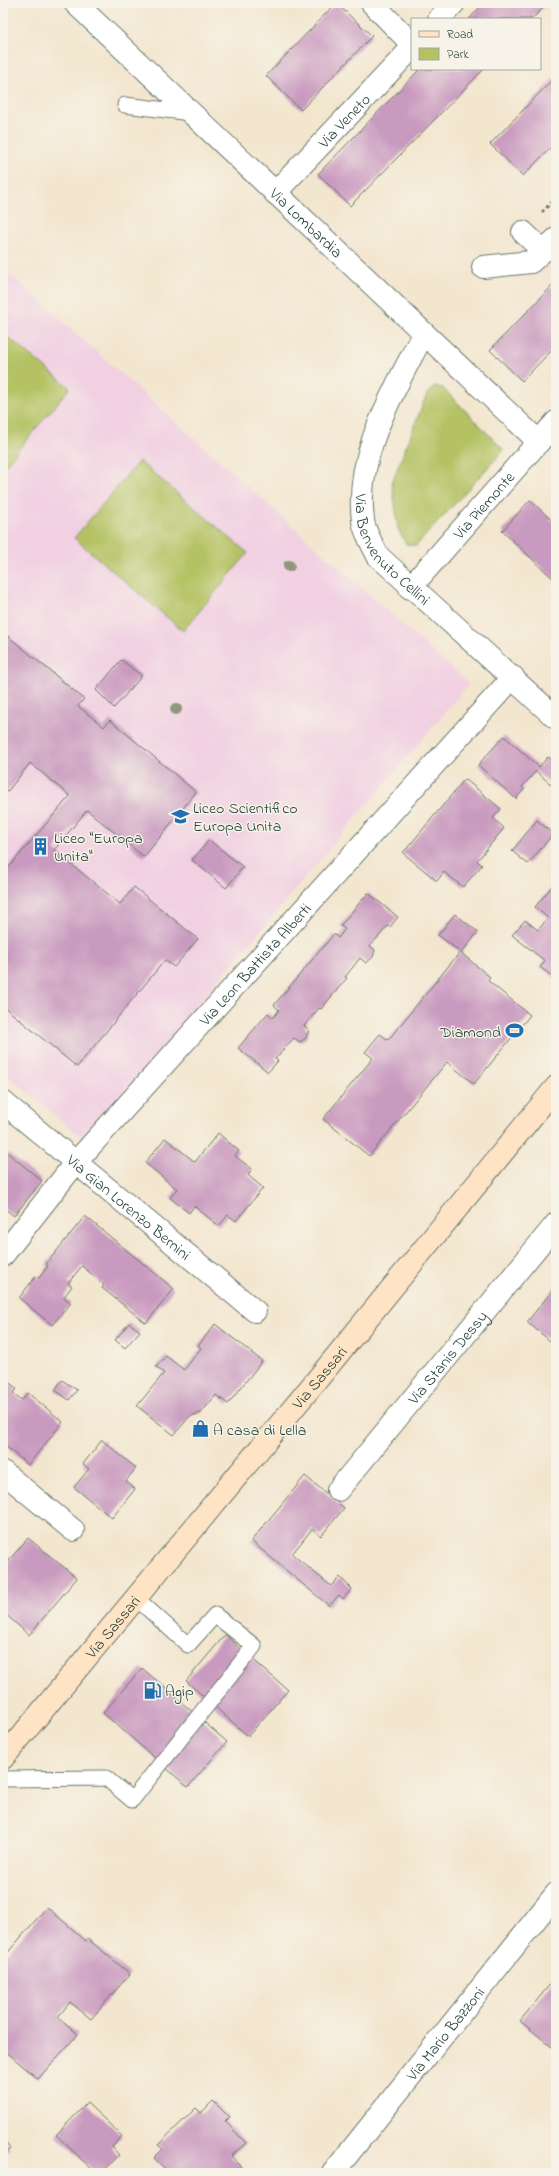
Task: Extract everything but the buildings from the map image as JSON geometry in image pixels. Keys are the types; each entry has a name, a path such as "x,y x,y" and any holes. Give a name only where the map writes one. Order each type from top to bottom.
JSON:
{"street":[{"name":"Via Lombardia","path":"75,3 423,334 539,442"},
{"path":"372,3 411,43"},
{"path":"440,18 454,3"},
{"name":"Via Veneto","path":"275,193 411,49"},
{"path":"483,267 532,262 550,245 523,232"},
{"name":"Via Benvenuto Cellini","path":"423,334 379,420 362,485 363,521 378,556 410,588 513,677 556,718"},
{"name":"Via Piemonte","path":"410,588 556,422"},
{"name":"Via Leon Battista Alberti","path":"3,1255 76,1162 513,677"},
{"name":"Via Sassari","path":"3,1758 556,1087"},
{"name":"Via Gian Lorenzo Bernini","path":"3,1102 255,1311"},
{"name":"Via Stanis Dessy","path":"338,1490 556,1224"},
{"path":"3,1472 73,1530"},
{"name":"Via Mario Bazzoni","path":"333,2173 556,1894"}],"lane":[{"path":"125,105 191,113"},
{"path":"3,1779 106,1778 132,1800 254,1646 215,1615 188,1645 136,1598"}],"shaded area":[{"name":"Liceo Scientifico Europa Unita","path":"3,268 469,684 84,1139 3,1072"}],"green space":[{"path":"3,333 70,388 3,468"},
{"path":"434,386 443,388 504,450 416,546 406,544 398,529 392,482 427,394"},
{"path":"139,461 248,553 183,631 74,538"}],"place":[{"name":"Liceo Scientifico Europa Unita","path":"180,816"},
{"name":"Liceo \"Europa Unita\"","path":"41,846"},
{"name":"Diamond","path":"514,1031"},
{"name":"A casa di Lella","path":"200,1429"},
{"name":"Agip","path":"152,1690"}]}
